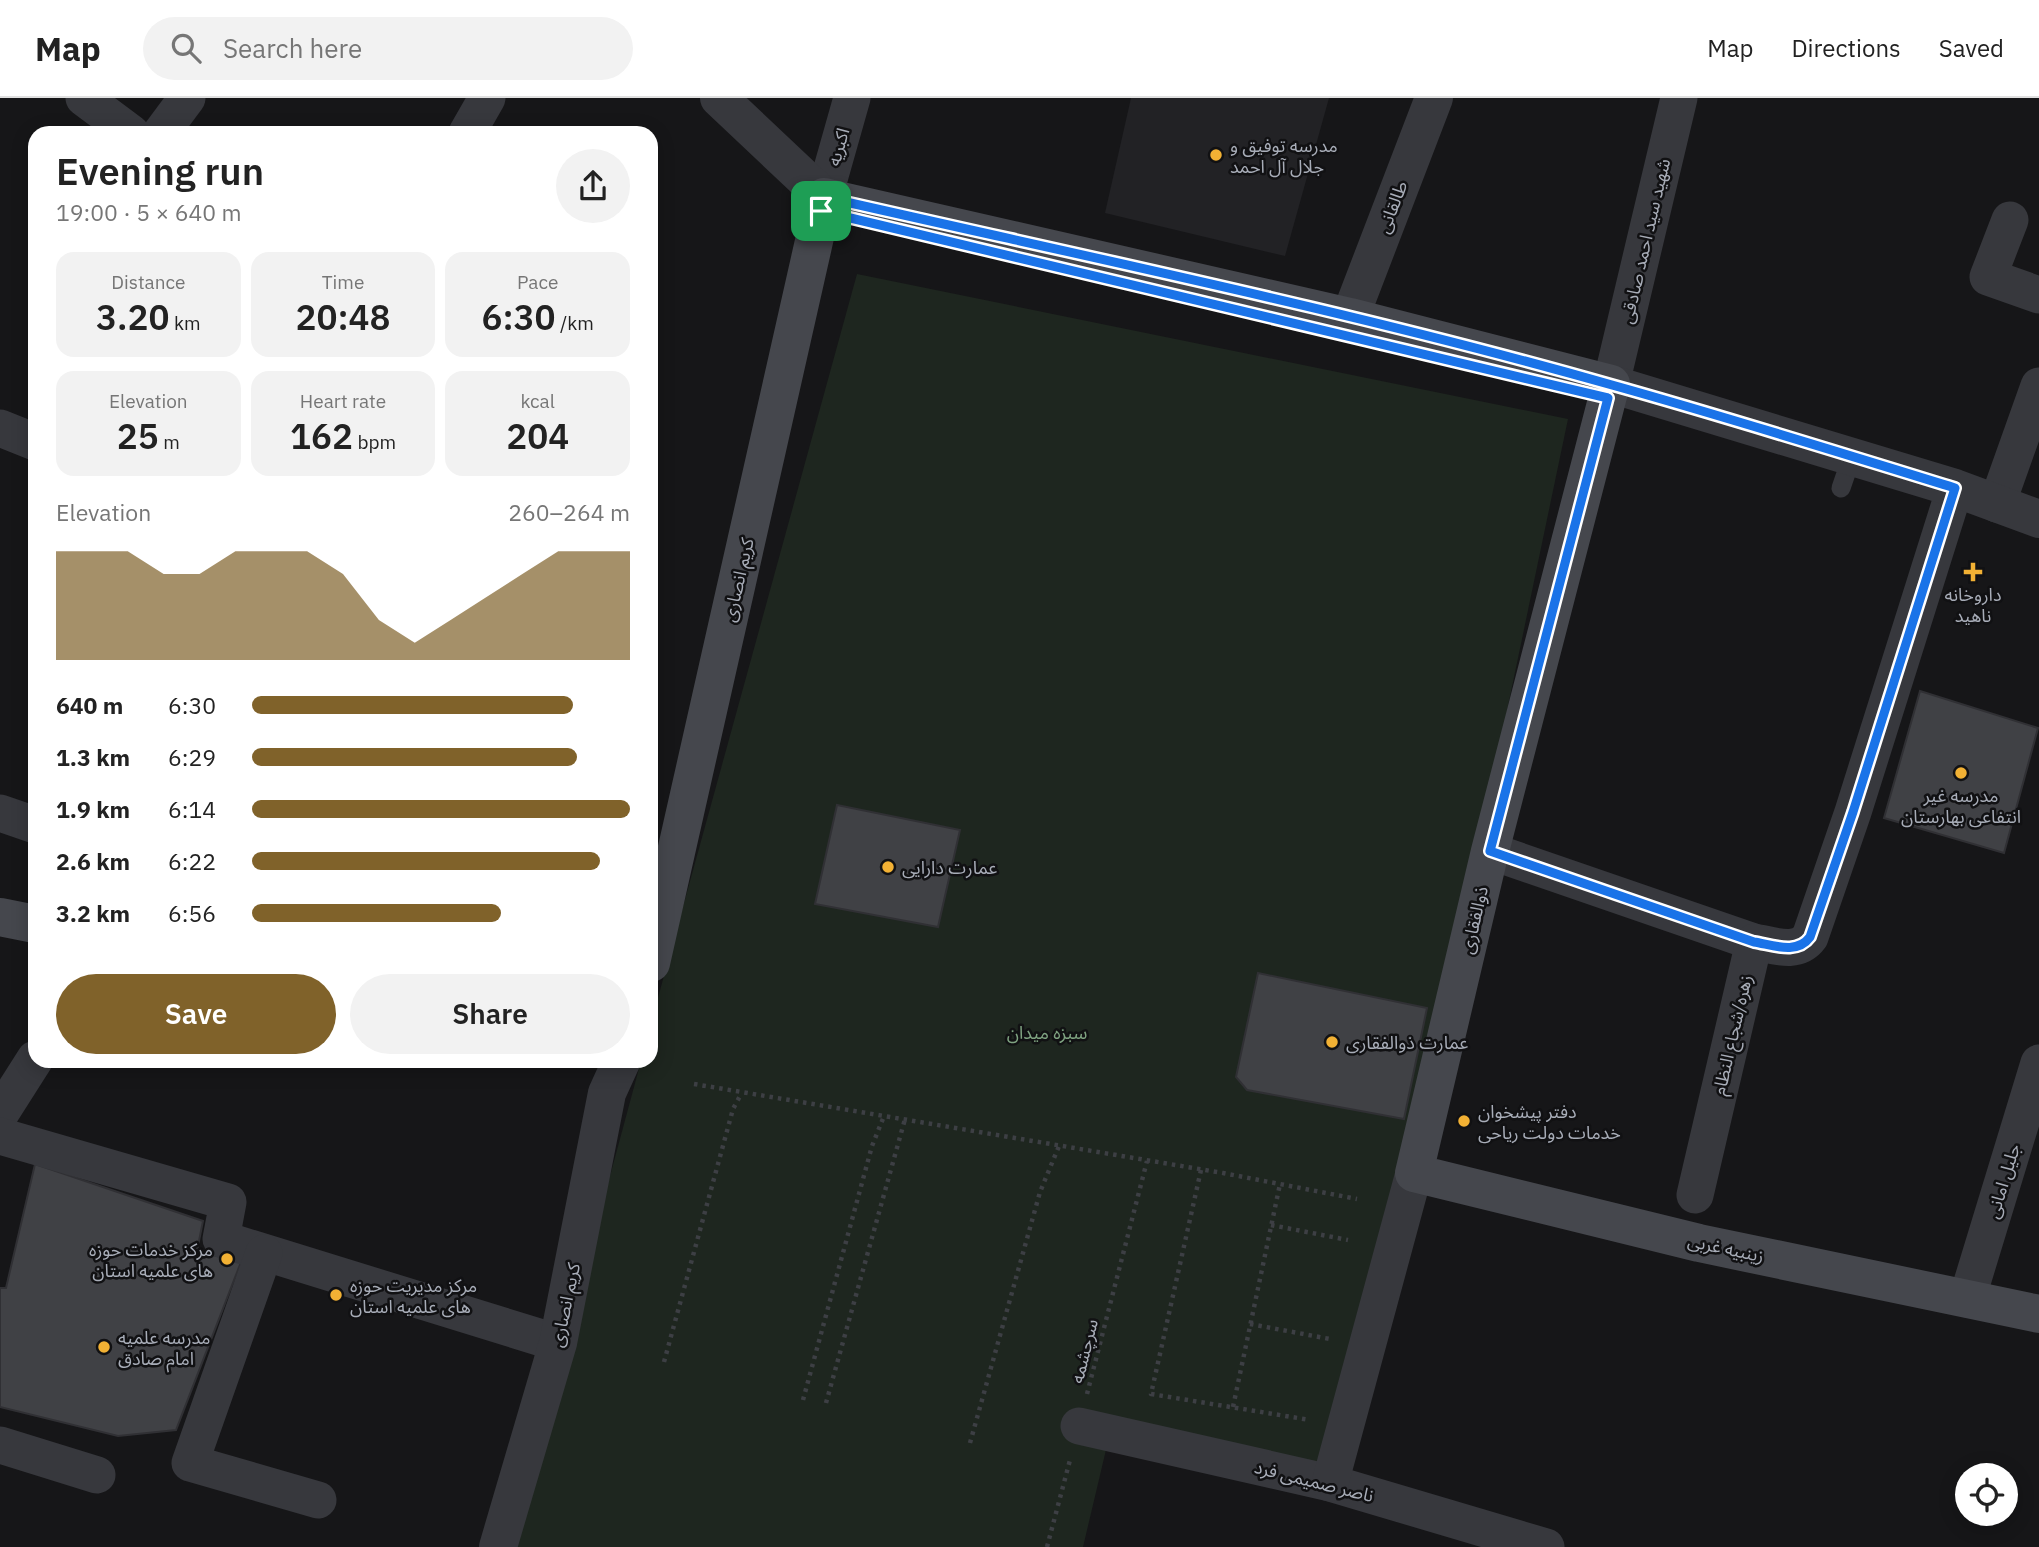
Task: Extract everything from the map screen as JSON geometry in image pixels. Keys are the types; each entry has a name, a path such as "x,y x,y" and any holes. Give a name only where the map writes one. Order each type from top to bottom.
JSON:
{"main road":[{"path":"823,204 1350,317 1609,391"},
{"path":"823,204 1609,391"},
{"name":"کریم انصاری","path":"658,932 823,204"},
{"name":"ذوالفقاری","path":"1414,1173 1490,851 1609,391"},
{"path":"0,917 28,923"},
{"name":"زینبیه غربی","path":"1414,1173 1699,1243 2039,1314"}],"street":[{"path":"83,98 121,126"},
{"path":"166,126 187,98"},
{"path":"471,126 487,98"},
{"path":"719,98 823,204"},
{"name":"اکبریه","path":"823,204 852,98"},
{"name":"طالقانی","path":"1350,317 1434,98"},
{"name":"شهید سید احمد صادقی","path":"1609,391 1679,98"},
{"path":"2010,220 1988,277 2039,295"},
{"path":"1997,504 2039,386"},
{"path":"1609,391 1846,472 1955,488 2039,519"},
{"path":"0,428 28,439"},
{"path":"1490,851 1754,942 1793,948 1805,944 1810,937 1853,812 1955,488"},
{"path":"0,813 28,823"},
{"name":"زهره/شجاع النظام","path":"1695,1195 1754,942"},
{"name":"جلیل امانی","path":"1967,1299 2039,1063"},
{"path":"0,1114 29,1068"},
{"name":"کریم انصاری","path":"498,1547 558,1343 607,1093 618,1068"},
{"path":"0,1136 228,1202 221,1239 558,1343"},
{"path":"1331,1483 1414,1173"},
{"path":"264,1253 190,1463 318,1500"},
{"name":"ناصر صمیمی فرد","path":"1079,1426 1331,1483 1546,1547"},
{"path":"0,1445 97,1475"}],"path":[{"path":"694,1084 1357,1199"},
{"path":"664,1362 733,1109 740,1096"},
{"path":"803,1400 872,1146 884,1116"},
{"path":"826,1403 905,1119"},
{"path":"970,1443 1040,1192 1060,1146"},
{"name":"سرچشمه","path":"1046,1547 1147,1161"},
{"path":"1201,1170 1151,1394 1318,1422"},
{"path":"1233,1407 1280,1184"},
{"path":"1271,1225 1348,1240"},
{"path":"1250,1324 1330,1339"}],"shaded area":[{"name":"مدرسه توفیق و جلال آل احمد","path":"1131,98 1329,98 1285,256 1105,213"}],"green space":[{"name":"سبزه میدان","path":"857,274 1568,419 1413,1160 1317,1463 1114,1416 1083,1547 510,1547 639,1068 658,1068 658,998"}],"building":[{"name":"مدرسه غیر انتفاعی بهارستان","path":"1920,691 2038,728 2004,853 1884,818"},
{"name":"عمارت دارایی","path":"837,805 960,830 938,927 815,904"},
{"name":"عمارت ذوالفقاری","path":"1258,973 1427,1008 1404,1119 1247,1090 1236,1077"},
{"name":"مدرسه علمیه امام صادق","path":"35,1164 203,1221 197,1251 241,1262 176,1430 118,1436 0,1407 0,1288 6,1288"}],"place":[{"name":"مدرسه توفیق و جلال آل احمد","path":"1216,155"},
{"name":"داروخانه ناهید","path":"1973,572"},
{"name":"مدرسه غیر انتفاعی بهارستان","path":"1961,773"},
{"name":"عمارت دارایی","path":"888,867"},
{"name":"عمارت ذوالفقاری","path":"1332,1042"},
{"name":"دفتر پیشخوان خدمات دولت ریاحی","path":"1464,1121"},
{"name":"مرکز خدمات حوزه های علمیه استان","path":"227,1259"},
{"name":"مرکز مدیریت حوزه های علمیه استان","path":"336,1295"},
{"name":"مدرسه علمیه امام صادق","path":"104,1347"}],"route":[{"path":"824,197 1350,317 1611,384 1955,488 1853,812 1810,937 1805,944 1793,948 1754,942 1490,851 1608,398 821,211 824,197"}]}
